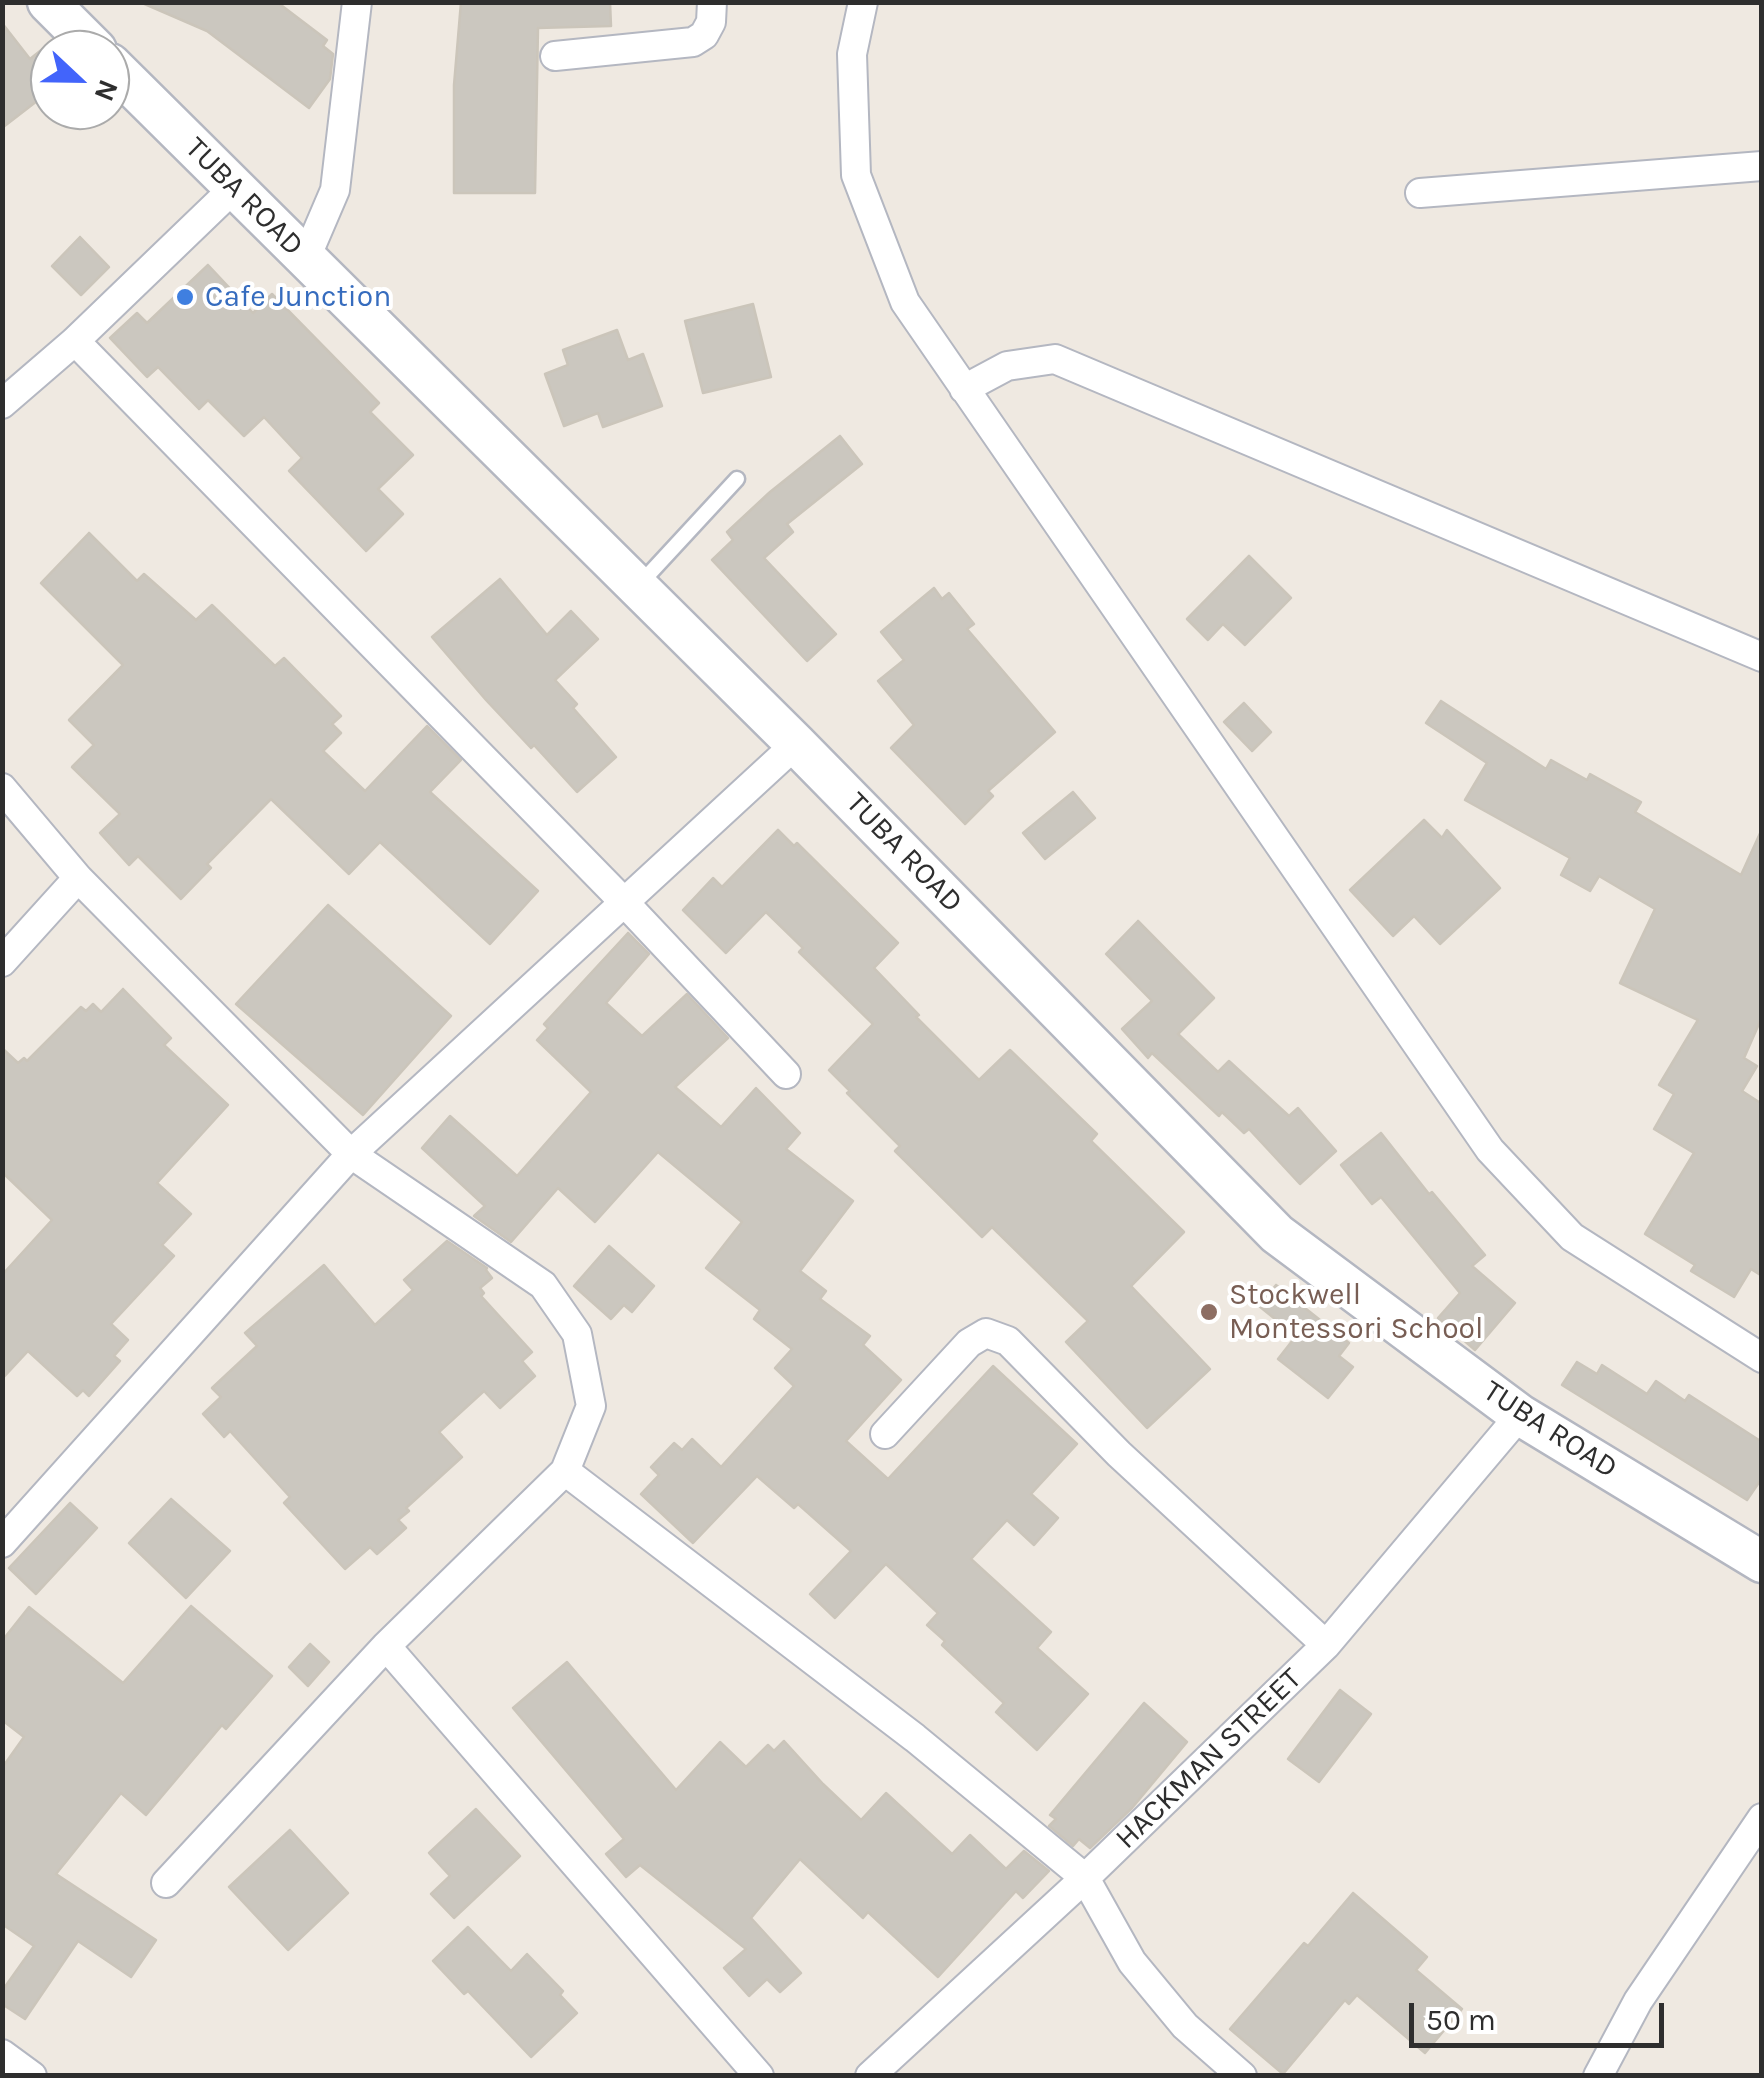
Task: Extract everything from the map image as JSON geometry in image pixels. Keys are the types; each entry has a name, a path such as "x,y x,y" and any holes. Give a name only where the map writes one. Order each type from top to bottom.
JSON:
{"street":[{"path":"48,2 76,30"},
{"path":"305,260 334,190 357,2"},
{"path":"554,56 693,42 704,35 711,22 712,2"},
{"path":"863,2 852,54 856,175 905,302 1490,1150 1572,1236 1762,1358"},
{"name":"TUBA ROAD","path":"130,84 796,744 1277,1234 1520,1415 1762,1562"},
{"path":"1420,193 1762,166"},
{"path":"2,404 75,341 234,186"},
{"path":"75,341 624,902 786,1074"},
{"path":"964,388 1006,366 1054,359 1762,657"},
{"path":"2,1543 351,1154 796,744"},
{"path":"2,788 78,878 351,1154 542,1284 577,1334 591,1406 565,1471 386,1646 166,1883"},
{"path":"2,962 78,878"},
{"path":"885,1434 969,1343 986,1333 1008,1341 1119,1454 1326,1645"},
{"name":"HACKMAN STREET","path":"870,2076 1086,1878 1326,1645 1520,1415"},
{"path":"565,1471 915,1738 1086,1878 1132,1962 1184,2026 1242,2076"},
{"path":"386,1646 759,2076"},
{"path":"1598,2076 1638,2000 1762,1818"},
{"path":"2,2054 32,2076"}],"lane":[{"path":"638,586 737,478"}],"building":[{"path":"140,2 277,2 327,40 323,46 333,54 330,79 309,108 207,31"},
{"path":"461,2 610,2 611,26 538,28 535,193 454,193 454,85"},
{"path":"2,23 30,59 30,106 2,128"},
{"path":"80,237 109,267 81,295 52,266"},
{"path":"208,265 253,313 272,294 379,403 370,412 413,455 378,489 403,514 366,551 289,471 302,458 264,417 244,436 208,400 199,409 158,367 147,377 110,338 137,313 147,323"},
{"path":"753,304 771,377 703,393 685,321"},
{"path":"617,330 628,360 643,354 662,406 603,427 598,413 564,426 545,374 568,365 563,350"},
{"path":"840,436 862,464 787,524 793,532 764,558 836,634 807,661 712,560 733,540 727,532"},
{"path":"89,533 137,581 144,574 196,620 212,605 275,666 284,658 341,716 332,724 341,733 323,751 365,791 427,726 461,760 430,792 538,891 490,944 380,842 349,874 271,799 207,864 211,868 181,899 138,856 129,865 100,833 120,814 72,767 94,745 69,720 123,665 41,583"},
{"path":"1249,556 1291,598 1245,645 1223,624 1208,640 1187,619"},
{"path":"500,579 547,635 571,611 598,639 555,680 577,704 573,708 616,757 577,792 486,700 432,637"},
{"path":"934,588 942,599 949,593 974,624 967,629 1055,732 988,791 993,796 965,824 891,748 914,725 878,681 904,660 881,632"},
{"path":"1441,701 1546,769 1551,760 1587,780 1590,774 1641,802 1635,812 1741,875 1762,829 1762,1017 1744,1058 1757,1066 1742,1091 1762,1104 1762,1276 1751,1269 1734,1297 1691,1271 1695,1265 1645,1234 1694,1153 1654,1129 1674,1094 1659,1085 1698,1020 1620,983 1655,909 1599,876 1590,891 1561,875 1570,858 1465,800 1487,763 1426,723"},
{"path":"1244,703 1271,732 1252,751 1224,722"},
{"path":"1073,792 1095,818 1045,859 1023,833"},
{"path":"1424,820 1442,838 1447,830 1500,888 1440,944 1414,916 1393,936 1350,890"},
{"path":"778,830 794,846 797,843 898,943 874,968 979,1080 1010,1050 1097,1134 1091,1141 1184,1232 1131,1286 1210,1369 1147,1428 1066,1342 1088,1321 992,1227 982,1237 895,1151 900,1146 829,1070 873,1024 799,952 803,948 766,912 726,953 683,910 713,878 722,887"},
{"path":"328,905 451,1016 363,1115 236,1004"},
{"path":"1138,921 1214,998 1178,1034 1218,1072 1229,1061 1289,1116 1298,1108 1336,1151 1300,1184 1249,1129 1244,1133 1222,1112 1219,1116 1152,1053 1148,1058 1122,1029 1152,1001 1106,954"},
{"path":"628,933 649,954 606,1003 642,1036 687,994 728,1038 675,1087 721,1127 756,1088 800,1133 786,1149 853,1201 800,1271 826,1291 820,1299 870,1336 863,1345 901,1380 846,1441 888,1479 993,1366 1077,1444 1031,1494 1058,1518 1034,1545 1007,1520 971,1559 1051,1632 1037,1648 1088,1694 1037,1750 996,1712 1004,1703 942,1645 945,1641 927,1625 938,1613 886,1564 835,1618 810,1594 851,1551 798,1504 794,1508 757,1476 693,1543 641,1494 659,1475 651,1467 674,1443 682,1450 692,1439 721,1467 794,1386 775,1368 792,1349 754,1319 760,1310 706,1268 742,1222 658,1152 595,1222 558,1188 511,1242 474,1216 485,1206 422,1148 450,1116 517,1176 591,1092 537,1040 548,1028 544,1024"},
{"path":"123,989 171,1038 164,1045 228,1105 157,1183 191,1214 162,1245 174,1256 111,1324 128,1340 114,1356 120,1361 89,1396 83,1390 77,1396 28,1351 2,1379 2,1275 52,1220 2,1172 2,1048 18,1063 24,1058 27,1061 81,1007 86,1011 93,1004 101,1012"},
{"path":"1381,1133 1429,1194 1432,1192 1485,1255 1472,1266 1515,1303 1475,1350 1438,1318 1460,1293 1381,1197 1372,1204 1341,1165"},
{"path":"447,1241 487,1268 492,1278 480,1288 484,1293 481,1296 532,1352 522,1361 535,1376 500,1408 484,1391 439,1432 462,1457 406,1508 409,1511 398,1520 406,1528 377,1554 370,1547 345,1569 284,1503 290,1497 230,1431 224,1437 203,1414 221,1397 212,1388 257,1346 245,1333 324,1265 375,1325 413,1290 404,1280"},
{"path":"609,1246 654,1286 632,1312 624,1305 611,1319 574,1286"},
{"path":"1276,1285 1349,1343 1339,1356 1353,1367 1328,1398 1278,1359 1296,1336 1259,1306"},
{"path":"1577,1362 1597,1374 1602,1365 1647,1394 1656,1381 1685,1401 1689,1395 1762,1442 1762,1478 1747,1500 1562,1385"},
{"path":"171,1499 230,1551 186,1598 129,1543"},
{"path":"70,1503 97,1528 36,1594 9,1568"},
{"path":"191,1606 272,1676 226,1729 222,1725 146,1815 121,1793 56,1874 156,1940 131,1977 78,1941 25,2019 2,2004 2,1991 34,1946 2,1924 2,1768 24,1737 2,1720 2,1641 29,1607 123,1683"},
{"path":"310,1644 329,1662 308,1686 289,1667"},
{"path":"567,1662 676,1790 720,1742 746,1767 768,1745 774,1751 784,1741 861,1820 886,1793 952,1854 970,1835 1006,1869 1024,1851 1049,1871 1023,1898 1016,1891 938,1977 868,1912 863,1918 800,1859 751,1918 801,1973 780,1992 767,1979 749,1996 724,1968 746,1949 640,1865 626,1877 606,1854 624,1839 513,1708"},
{"path":"1340,1690 1371,1714 1319,1782 1288,1759"},
{"path":"1144,1703 1187,1742 1132,1808 1090,1848 1079,1839 1073,1846 1049,1826 1056,1819 1050,1815"},
{"path":"476,1809 520,1856 454,1918 431,1894 450,1876 429,1853"},
{"path":"290,1830 348,1893 288,1950 229,1887"},
{"path":"1353,1893 1427,1957 1416,1970 1462,2009 1425,2053 1357,1995 1349,2004 1345,2000 1283,2074 1230,2029"},
{"path":"468,1927 511,1971 527,1954 563,1991 560,1995 577,2013 531,2057 468,1991 464,1994 433,1961"}],"place":[{"name":"Cafe Junction","path":"185,297"},
{"name":"Stockwell Montessori School","path":"1209,1312"}]}
